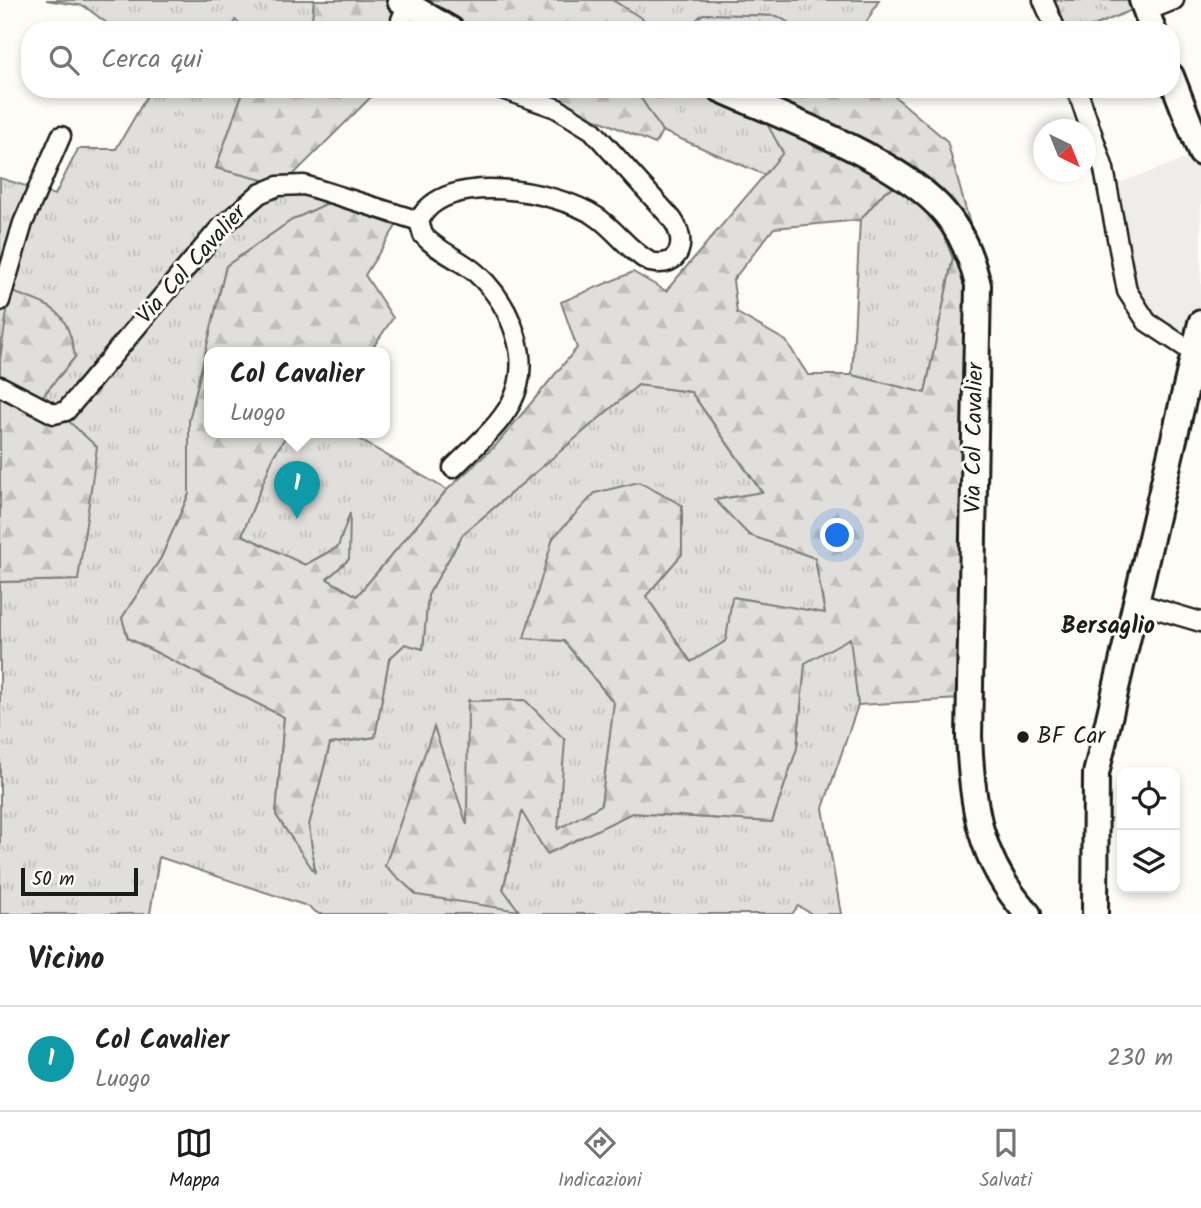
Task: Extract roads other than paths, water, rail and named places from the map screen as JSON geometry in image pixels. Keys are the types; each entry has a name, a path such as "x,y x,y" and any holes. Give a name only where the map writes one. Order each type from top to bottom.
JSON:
{"main road":[{"path":"404,3 435,21"},
{"name":"Via Col Cavalier","path":"739,98 878,163 916,186 946,213 970,256 978,285 969,736 971,779 983,840 991,863 1000,880 1028,914"},
{"path":"1180,98 1201,153"},
{"path":"1095,914 1096,774 1201,323"}],"street":[{"path":"1043,0 1052,21"},
{"path":"1147,14 1174,0"},
{"path":"401,21 404,3"},
{"path":"453,468 500,421 516,396 520,385 521,356 513,326 501,302 476,273 427,240 420,231 419,221 428,206 453,194 503,190 538,195 584,210 650,262 665,262 679,251 682,244 678,227 592,130 556,108 528,98"},
{"path":"1080,98 1102,161 1131,300 1154,328 1194,353"},
{"path":"0,301 23,223 61,136"},
{"name":"Via Col Cavalier","path":"0,386 54,414 66,411 219,229 249,201 268,189 278,186 304,186 419,221"},
{"path":"1136,603 1201,622"}],"place":[{"name":"Col Cavalier","path":"297,519"},
{"name":"BF Car","path":"1023,737"}],"district":[{"name":"Bersaglio","path":"1108,626"}]}
